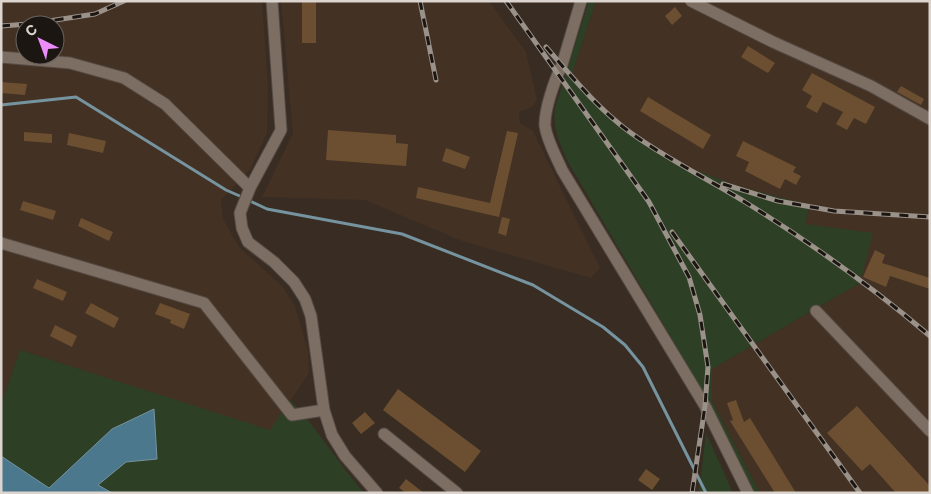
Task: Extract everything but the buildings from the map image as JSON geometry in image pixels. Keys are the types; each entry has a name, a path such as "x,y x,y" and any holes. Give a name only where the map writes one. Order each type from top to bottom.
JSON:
{"street":[{"path":"272,1 281,130 250,188 240,213 242,228 248,242 274,262 294,282 305,299 311,316 324,410 332,434 345,456 377,493"},
{"path":"581,1 548,106 545,125 550,141 562,170 705,406 748,493"},
{"path":"691,1 773,42 871,86 930,119"},
{"path":"1,57 70,63 124,78 165,104 250,188"},
{"path":"1,243 204,303 292,415 324,410"},
{"path":"816,311 930,431"},
{"path":"384,434 457,493"}],"shaded area":[{"path":"1,1 262,1 268,86 267,133 250,170 221,200 223,219 239,247 282,286 295,306 308,351 309,373 270,431 20,350 1,406"},
{"path":"281,1 489,1 526,52 537,100 532,107 519,112 520,123 533,131 600,268 591,278 462,241 365,200 262,197 293,133"},
{"path":"596,1 930,1 930,493 760,493 712,401 712,369 860,283 805,224 810,205 743,188 677,163 629,131 596,101 572,74"}],"green space":[{"path":"589,1 596,1 572,74 596,101 629,131 677,163 743,188 810,205 805,224 873,233 860,283 712,369 712,401 760,493 748,493 681,354 568,162 560,142 556,129 555,108"},
{"path":"20,350 270,430 290,400 364,493 112,493 98,485 126,462 157,459 154,409 112,429 49,488 1,456 1,406"},
{"path":"706,433 733,493 699,493"}],"water":[{"path":"154,409 157,459 126,462 98,485 112,493 1,493 1,456 49,488 112,429"}],"waterway":[{"path":"1,105 76,97 226,190 242,197"},
{"path":"248,200 267,209 402,234 533,285 603,327 625,345 643,367 706,493"}],"railway":[{"path":"1,26 29,24 95,14 124,1"},
{"path":"420,1 436,80"},
{"path":"506,1 649,202 689,277 700,315 708,367 705,406 692,493"},
{"path":"546,47 597,104 619,124 659,152 745,202 817,249 886,300 930,336"},
{"path":"723,184 778,201 834,211 930,217"},
{"path":"672,232 860,493"}]}
